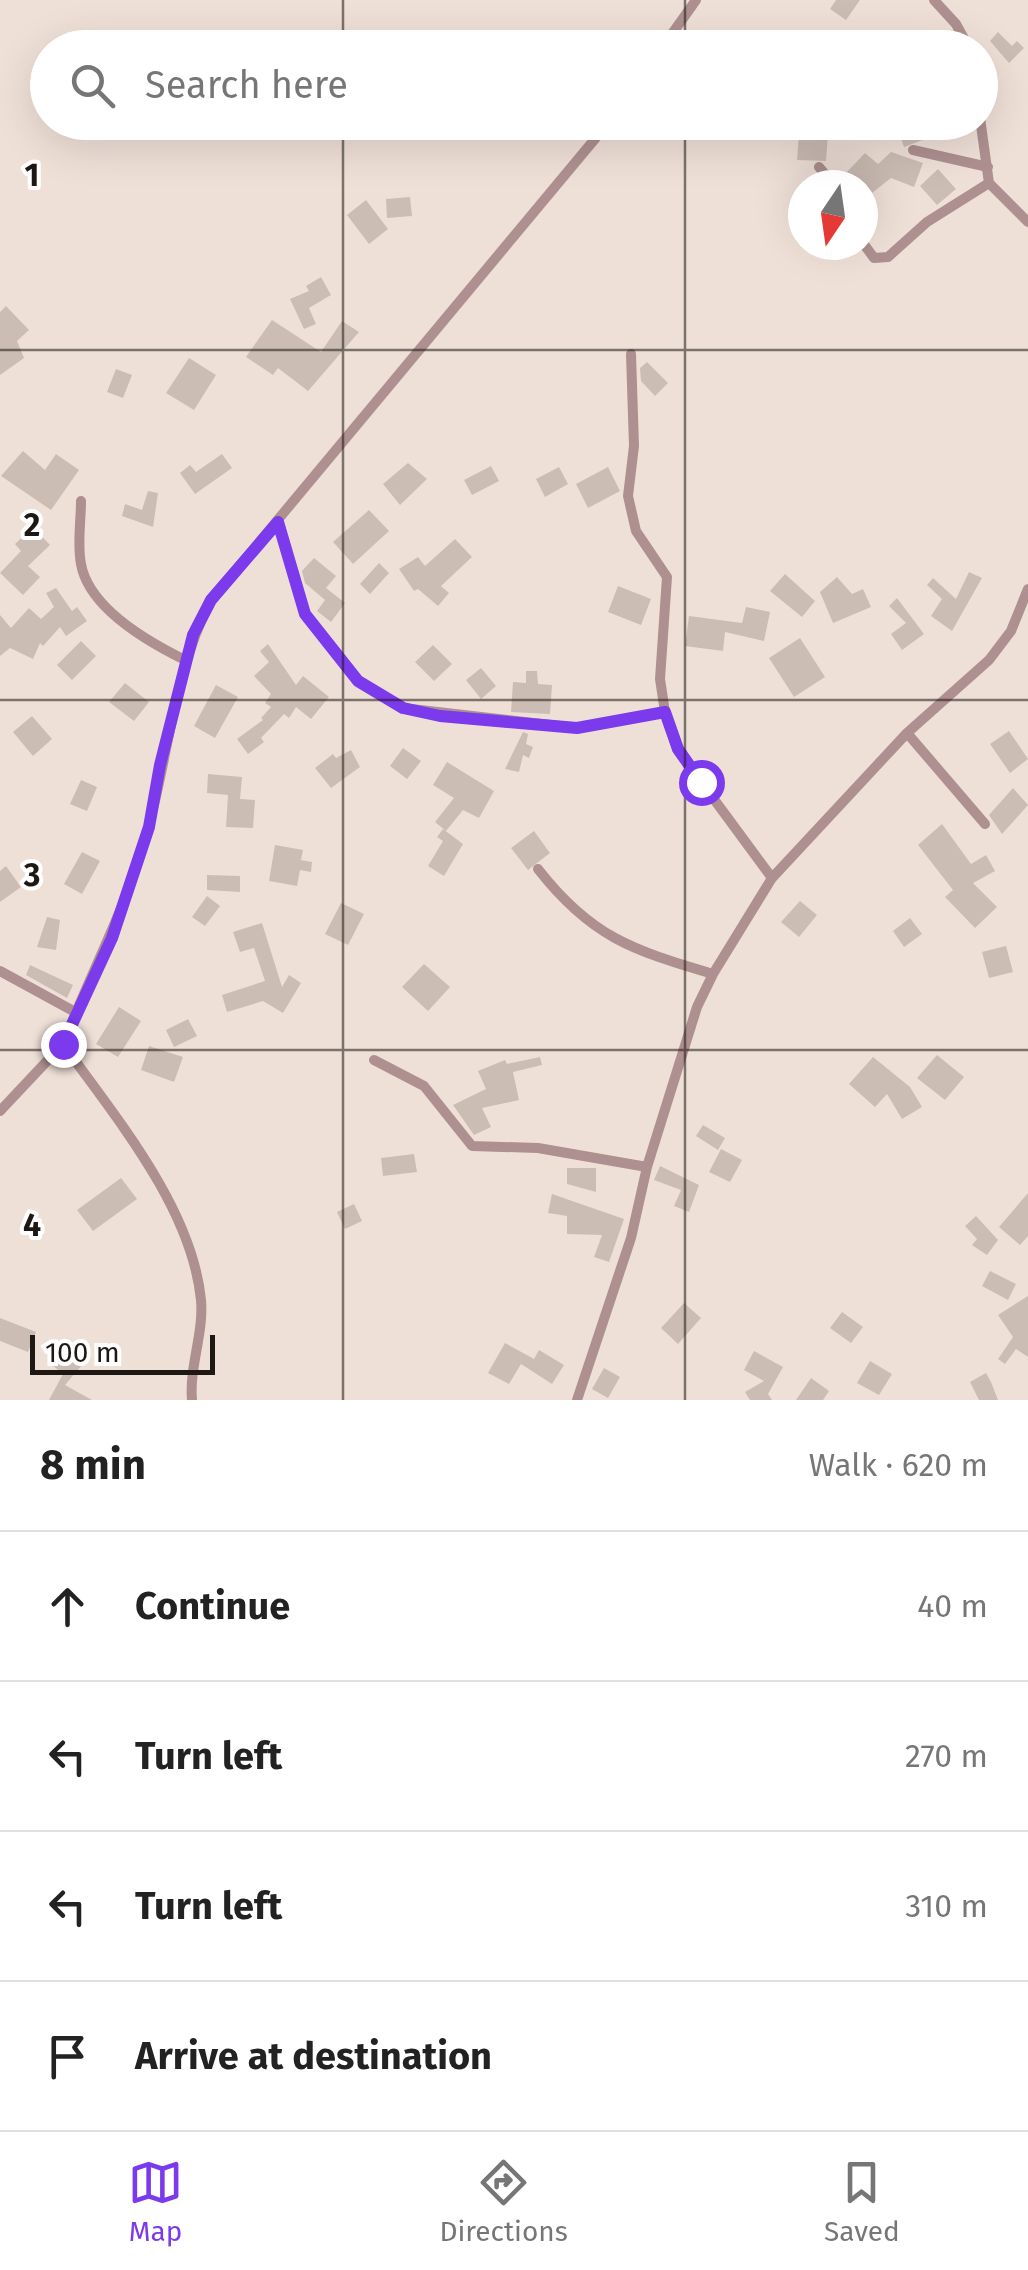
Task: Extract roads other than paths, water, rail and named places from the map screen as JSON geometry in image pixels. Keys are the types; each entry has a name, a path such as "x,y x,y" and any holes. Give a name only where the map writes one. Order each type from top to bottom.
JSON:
{"street":[{"path":"675,30 696,0"},
{"path":"934,0 959,30"},
{"path":"0,1111 63,1044 112,938 149,827 160,765 193,635 211,600 594,140"},
{"path":"984,140 989,184 1028,222"},
{"path":"913,150 988,167"},
{"path":"878,258 888,258 927,222 989,184"},
{"path":"631,354 634,446 628,496 636,531 667,577 660,679 665,712 678,749 772,878"},
{"path":"81,501 80,559 90,586 128,624 187,661"},
{"path":"278,522 305,614 358,681 403,708 440,716 577,728 665,712"},
{"path":"578,1400 631,1238 647,1167 697,1007 712,974 772,878 907,733 989,660 1011,632 1028,589"},
{"path":"907,733 986,824"},
{"path":"538,869 568,907 601,931 638,952 712,974"},
{"path":"0,971 77,1012"},
{"path":"63,1044 184,1228 196,1264 202,1306 192,1400"},
{"path":"374,1060 424,1086 472,1146 538,1148 647,1167"}]}
